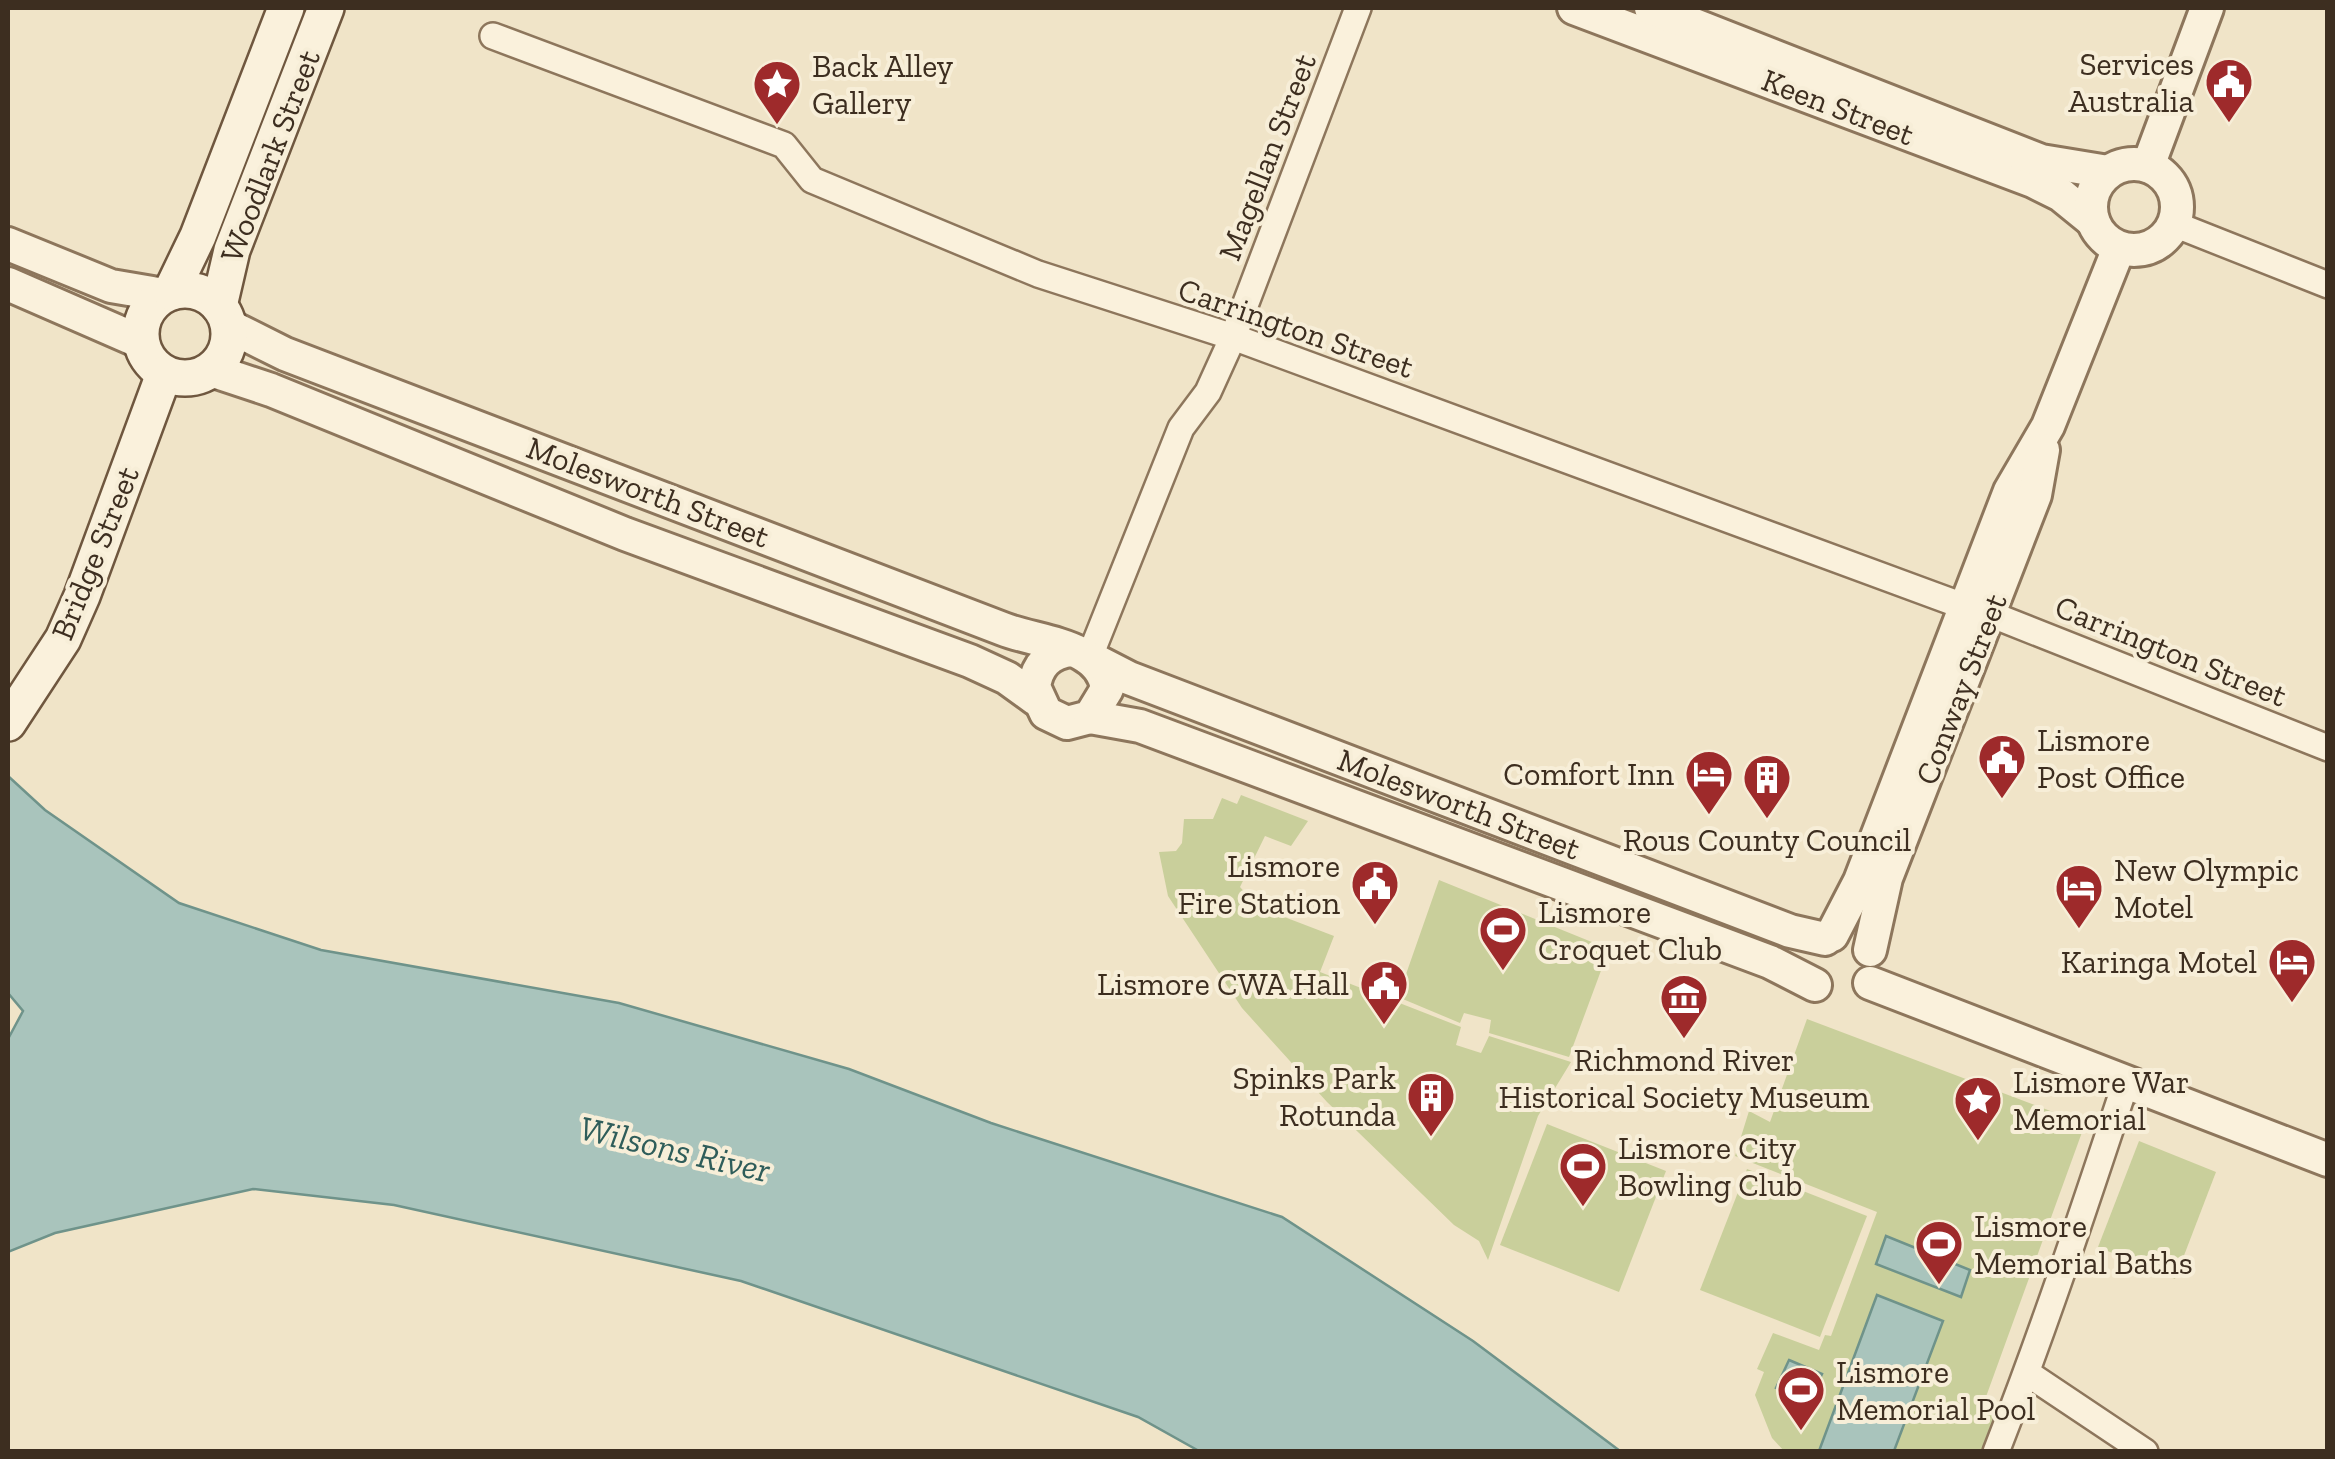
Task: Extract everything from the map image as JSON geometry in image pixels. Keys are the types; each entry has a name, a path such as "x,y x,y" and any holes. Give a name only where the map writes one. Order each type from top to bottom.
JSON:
{"main road":[{"name":"Woodlark Street","path":"167,294 194,247 286,8"},
{"name":"Woodlark Street","path":"224,316 232,250 326,8"},
{"path":"194,290 224,316 226,350 212,370 191,378 164,374 149,359 141,342 145,315 167,294 194,290"},
{"name":"Bridge Street","path":"8,724 63,639 164,374"}],"street":[{"name":"Magellan Street","path":"1086,656 1180,428 1208,392 1233,337 1358,8"},
{"name":"Keen Street","path":"1574,8 2032,182 2061,195 2093,222"},
{"name":"Keen Street","path":"1651,8 2041,162 2108,172"},
{"path":"2148,166 2207,8"},
{"name":"Carrington Street","path":"493,36 784,144 812,180 1038,274 1233,337 1978,610 2328,748"},
{"path":"2120,166 2148,166 2170,183 2177,210 2174,224 2157,244 2145,249 2119,248 2093,222 2092,195 2108,172 2120,166"},
{"path":"2174,224 2328,284"},
{"path":"8,244 110,286 167,294"},
{"name":"Conway Street","path":"1870,950 1886,878 1978,610 2010,491 2048,426 2119,248"},
{"path":"8,284 141,342"},
{"name":"Molesworth Street","path":"224,316 321,368 1017,634 1086,656 1130,678 1790,931 1829,937"},
{"name":"Molesworth Street","path":"212,370 271,390 625,534 979,664 1036,699"},
{"name":"Conway Street","path":"1829,937 1860,880 1978,610 2036,494 2048,426"},
{"path":"1060,652 1086,656 1107,689 1099,709 1090,717 1067,723 1056,720 1036,699 1034,687 1042,664 1060,652"},
{"name":"Molesworth Street","path":"1090,717 1140,726 1770,962 1815,985"},
{"path":"1853,936 1870,950 1874,966 1870,983 1858,995 1843,999 1827,996 1815,985 1809,964 1814,949 1829,937 1853,936"},
{"path":"1870,983 2328,1160"},
{"path":"1996,1452 2073,1249 2082,1208 2126,1082"},
{"path":"2027,1373 2145,1452"}],"green space":[{"path":"1241,795 1308,821 1291,846 1265,836 1240,887 1258,907 1334,936 1320,972 1461,1027 1456,1045 1481,1053 1489,1036 1571,1062 1538,1116 1488,1260 1479,1241 1454,1225 1327,1102 1242,1008 1168,896 1159,852 1176,851 1182,843 1184,819 1213,819 1222,798 1237,804"},
{"name":"Lismore Croquet Club","path":"1439,880 1609,949 1569,1057 1489,1033 1491,1020 1464,1013 1460,1023 1398,997"},
{"path":"1807,1019 2085,1124 1983,1405 1996,1411 1981,1451 1784,1451 1772,1438 1755,1395 1764,1372 1757,1369 1773,1333 1819,1350 1825,1335 1831,1336 1877,1212 1735,1156 1749,1111 1770,1122"},
{"name":"Lismore City Bowling Club","path":"1547,1124 1666,1171 1619,1292 1500,1245"},
{"path":"2139,1141 2216,1172 2175,1279 2098,1247"},
{"name":"Lismore City Bowling Club","path":"1747,1169 1867,1216 1820,1337 1700,1290"}],"water":[{"name":"Wilsons River","path":"8,776 45,810 179,903 321,950 619,1003 849,1069 991,1123 1282,1217 1473,1341 1620,1451 1199,1451 1138,1417 741,1281 394,1205 253,1189 55,1233 8,1252 8,1039 23,1011 8,993"},
{"name":"Lismore Memorial Baths","path":"1886,1236 1970,1270 1961,1297 1876,1264"},
{"name":"Lismore Memorial Baths","path":"1877,1295 1943,1321 1894,1451 1819,1451"},
{"path":"1789,1360 1822,1374 1809,1403 1776,1388"}],"place":[{"name":"Services Australia","path":"2229,124"},
{"name":"Back Alley Gallery","path":"777,126"},
{"name":"Lismore Post Office","path":"2002,800"},
{"name":"Comfort Inn","path":"1709,816"},
{"name":"Rous County Council","path":"1767,820"},
{"name":"Lismore Fire Station","path":"1375,926"},
{"name":"New Olympic Motel","path":"2079,930"},
{"name":"Lismore Croquet Club","path":"1503,972"},
{"name":"Karinga Motel","path":"2292,1004"},
{"name":"Lismore CWA Hall","path":"1384,1026"},
{"name":"Richmond River Historical Society Museum","path":"1684,1040"},
{"name":"Spinks Park Rotunda","path":"1431,1138"},
{"name":"Lismore War Memorial","path":"1978,1142"},
{"name":"Lismore City Bowling Club","path":"1583,1208"},
{"name":"Lismore Memorial Baths","path":"1939,1286"},
{"name":"Lismore Memorial Pool","path":"1801,1432"}]}
